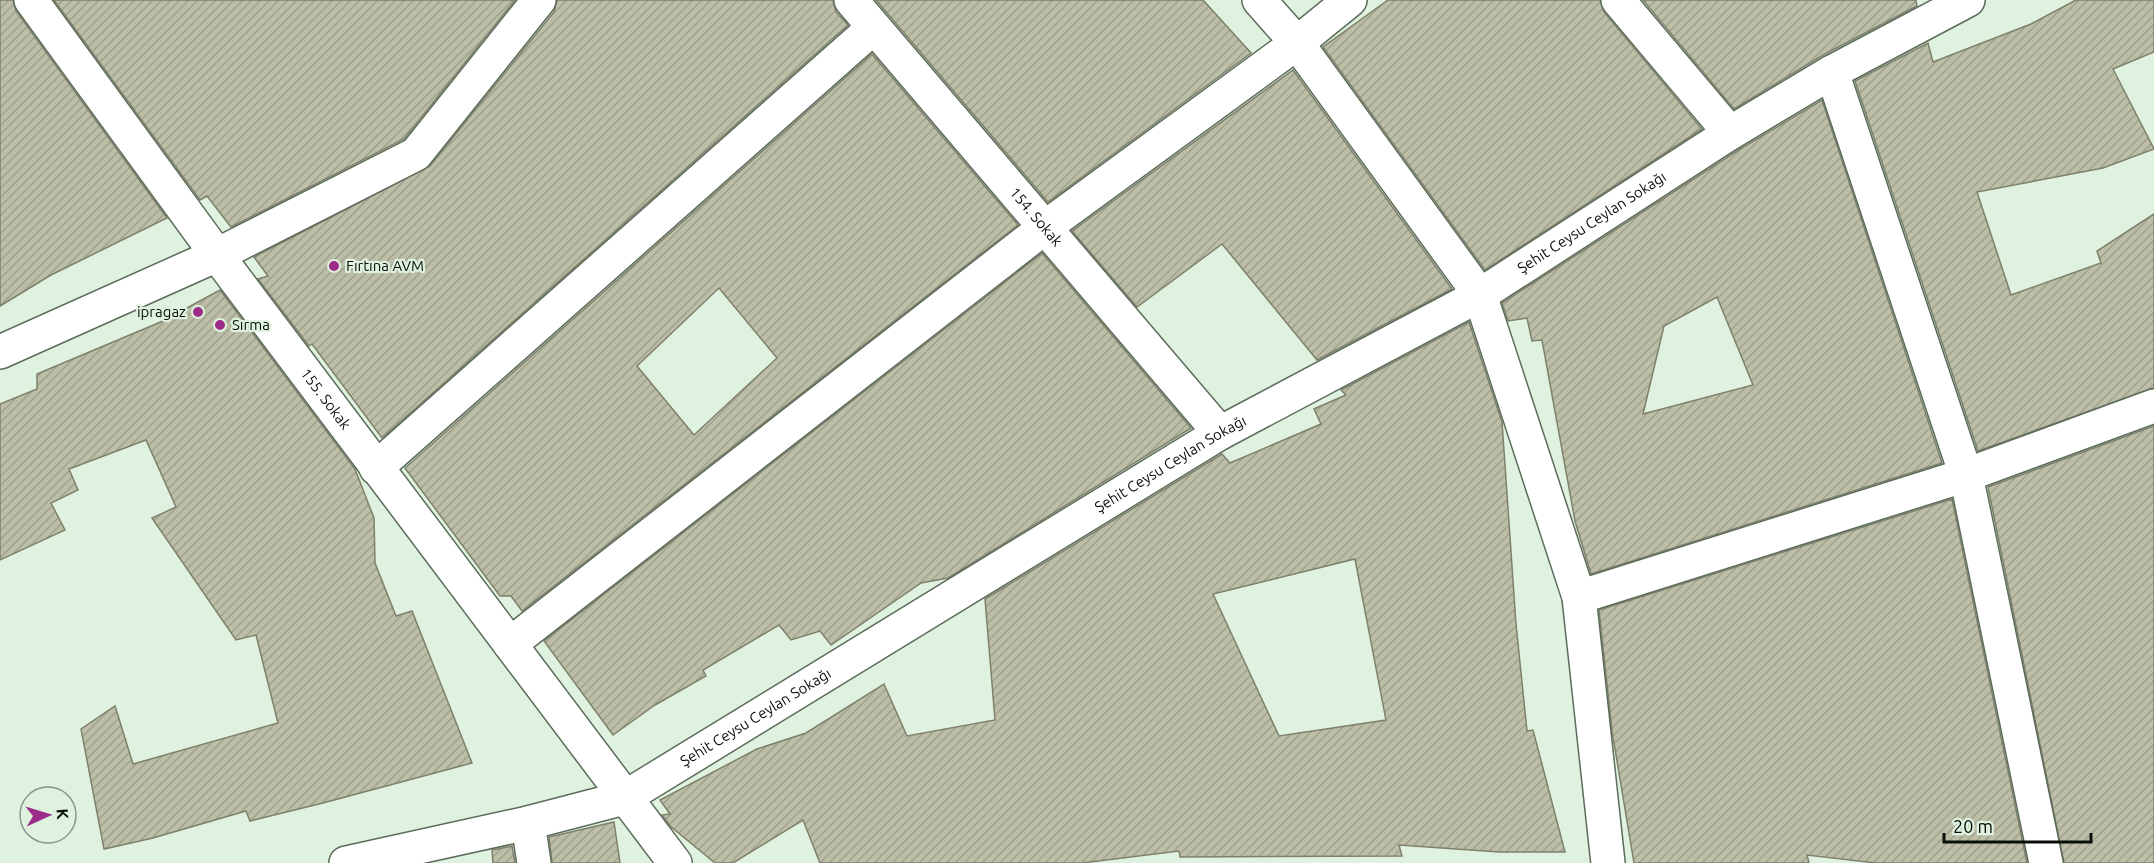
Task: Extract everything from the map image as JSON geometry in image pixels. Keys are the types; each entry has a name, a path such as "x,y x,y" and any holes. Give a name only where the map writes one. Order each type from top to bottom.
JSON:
{"street":[{"name":"155. Sokak","path":"32,0 217,255 675,863"},
{"path":"0,352 217,255 416,154 539,0"},
{"name":"154. Sokak","path":"850,0 1220,433"},
{"path":"1259,0 1297,43 1480,295 1579,597 1608,863"},
{"path":"510,644 1044,228 1297,43 1350,0"},
{"path":"1618,0 1730,133"},
{"name":"Şehit Ceysu Ceylan Sokağı","path":"346,863 528,823 624,798 1220,433 1480,295 1730,133 1953,3"},
{"path":"376,468 873,28"},
{"path":"1832,72 1966,475 2046,863"},
{"path":"1579,597 1966,475 2154,406"},
{"path":"528,823 534,863"}],"building":[{"path":"0,0 13,0 16,11 167,218 51,275 0,306"},
{"path":"54,0 515,0 404,139 231,227 207,196 200,200"},
{"path":"557,0 833,0 836,12 848,25 382,438 312,344 309,346 258,279 268,276 254,257 430,166 554,12"},
{"path":"876,0 1203,0 1251,53 1048,202"},
{"path":"1388,0 1600,0 1604,12 1702,129 1485,270 1323,47"},
{"path":"1643,0 1916,0 1917,6 1823,55 1734,109"},
{"path":"2076,0 2154,0 2154,52 2113,69 2154,149 2103,168 1977,192 2011,295 2101,263 2097,251 2154,214 2154,388 1978,451 1855,81 1928,43 1933,62 2031,24"},
{"path":"872,54 1018,225 522,611 511,596 500,596 405,468","holes":["719,288 777,358 694,435 637,366"]},
{"path":"1293,70 1452,289 1317,360 1222,244 1137,307 1072,231"},
{"path":"1822,100 1942,463 1591,574 1575,521 1542,340 1532,341 1527,318 1508,321 1502,303 1740,149","holes":["1717,297 1753,385 1643,414 1664,326"]},
{"path":"1042,253 1191,428 948,578 921,583 831,645 820,631 791,640 779,625 703,670 706,676 655,705 613,735 544,641"},
{"path":"220,290 355,469 374,518 375,563 396,616 412,611 472,763 250,821 246,811 153,838 104,849 81,729 115,706 133,764 278,723 256,635 236,640 152,518 176,507 146,440 69,469 78,490 51,503 65,530 0,560 0,404 37,389 37,374 163,321"},
{"path":"1469,322 1502,422 1516,624 1527,731 1533,730 1565,852 1499,852 1399,845 1402,856 1180,857 1179,851 1082,863 820,863 803,820 733,863 715,863 670,826 662,815 670,814 660,800 757,749 806,733 884,684 907,736 995,720 985,599 1222,454 1230,463 1321,424 1314,409 1346,395 1341,390","holes":["1355,559 1386,720 1279,736 1213,594"]},
{"path":"2154,426 2154,863 2064,863 1988,487"},
{"path":"1952,499 2027,863 1876,863 1807,855 1809,863 1634,863 1612,731 1599,610"},
{"path":"614,822 620,863 552,863 549,837"},
{"path":"512,846 515,863 493,863 492,850"}],"place":[{"name":"Fırtına AVM","path":"334,266"},
{"name":"ipragaz","path":"198,312"},
{"name":"Sırma","path":"220,325"}]}
